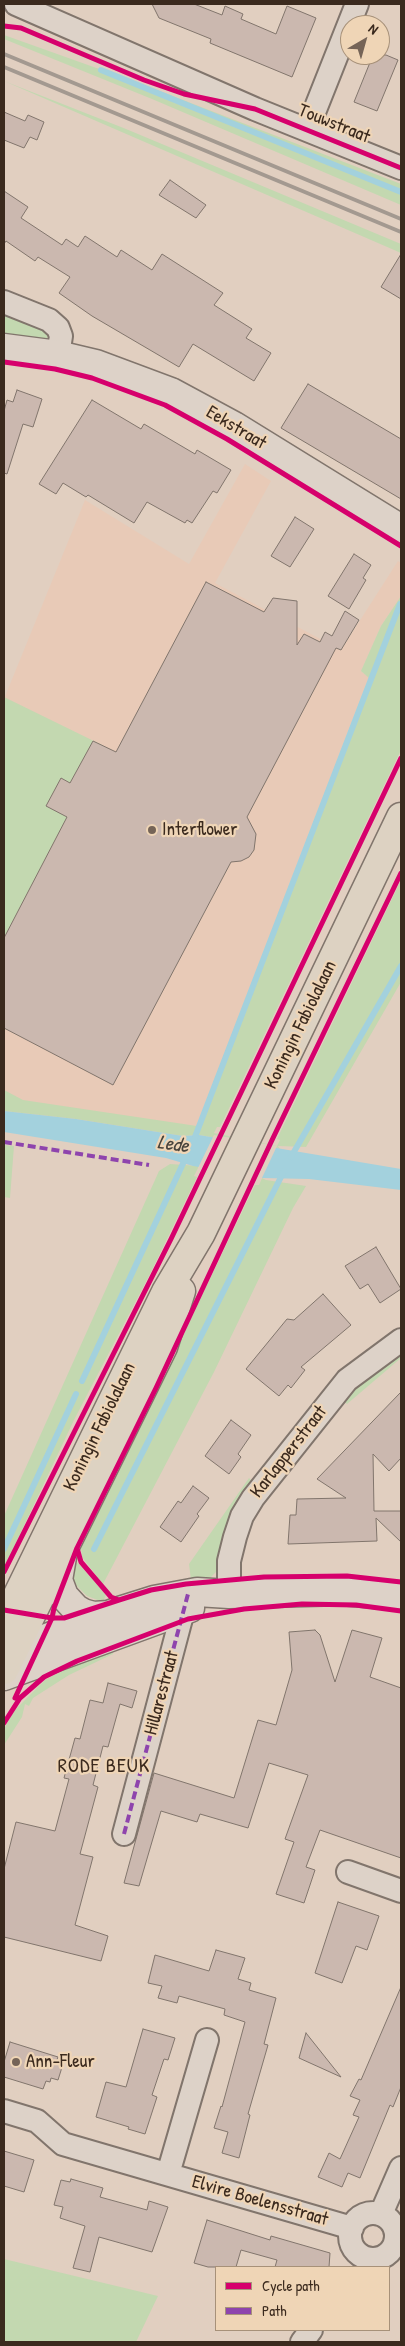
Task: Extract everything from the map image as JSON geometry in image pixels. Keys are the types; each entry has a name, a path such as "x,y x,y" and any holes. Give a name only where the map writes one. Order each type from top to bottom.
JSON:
{"main road":[{"name":"Koningin Fabiolalaan","path":"4,1623 166,1292 201,1233 401,817"},
{"name":"Koningin Fabiolalaan","path":"9,1660 165,1340 201,1233"}],"street":[{"name":"Touwstraat","path":"16,4 236,101 401,168"},
{"path":"308,130 358,4"},
{"path":"4,302 48,320 58,328 61,336 58,355"},
{"name":"Eekstraat","path":"4,348 58,355 96,364 134,377 196,405 401,529"},
{"name":"Karlapperstraat","path":"229,1594 229,1561 242,1516 253,1498 347,1380 401,1340"},
{"path":"64,1549 58,1580 60,1591 76,1609 83,1613 93,1616 109,1615"},
{"path":"4,1676 186,1602 229,1594 342,1591 401,1596"},
{"path":"9,1660 109,1615 154,1600 186,1602"},
{"name":"Hillarestraat","path":"124,1834 186,1602"},
{"path":"348,1872 401,1890"},
{"name":"Elvire Boelensstraat","path":"168,2174 207,2040"},
{"name":"Elvire Boelensstraat","path":"4,2111 37,2122 63,2144 352,2228"},
{"path":"381,2214 401,2168"},
{"path":"366,2214 381,2214 393,2225 398,2244 382,2258 356,2261 350,2238 352,2228 359,2218 366,2214"},
{"path":"302,2342 310,2331"}],"shaded area":[{"path":"245,464 271,481 215,583 341,650 398,561 401,563 401,596 381,626 361,671 369,677 197,1126 183,1136 76,1119 4,1111 4,699 85,500 189,564"}],"green space":[{"path":"4,35 144,85 401,184 401,205 152,99 4,39"},
{"path":"4,81 126,129 401,244 401,253"},
{"path":"4,312 44,330 48,333 47,340 4,341"},
{"path":"401,596 401,750 220,1127 217,1127 214,1133 277,1146 280,1140 277,1139 401,880 401,982 306,1147 278,1146 280,1149 199,1135 183,1136 76,1119 4,1111 4,1090 23,1100 197,1126 369,678 361,671 381,626"},
{"path":"4,697 102,745 93,742 73,778 84,785 4,938"},
{"path":"4,1145 14,1146 10,1198 4,1197"},
{"path":"170,1164 199,1166 194,1176 197,1177 150,1274 74,1420 4,1568 4,1516 159,1171"},
{"path":"262,1178 306,1186 293,1208 214,1372 103,1584 82,1557 81,1548 255,1185 259,1185"},
{"path":"401,1351 401,1358 347,1404 342,1399"},
{"path":"249,1478 252,1481 233,1510 228,1523 217,1571 209,1579 191,1580 189,1564"},
{"path":"78,1563 106,1595 103,1602 87,1596 77,1586 71,1574 74,1564"},
{"path":"113,1651 113,1654 69,1675 33,1698 29,1706 25,1704 22,1717 4,1745 4,1729 13,1712 45,1680 67,1668"},
{"path":"4,2259 158,2296 136,2342 4,2342"}],"water":[{"name":"Lede","path":"4,1111 76,1119 183,1136 199,1135 401,1169 401,1190 309,1179 262,1178 193,1166 166,1158 4,1132"}],"pier":[{"path":"214,1135 277,1146 261,1180 198,1168"}],"building":[{"path":"152,4 194,4 222,15 225,6 243,14 241,19 276,34 287,6 316,18 292,77 210,43 211,39 159,18"},
{"path":"390,57 398,60 377,111 354,102 369,65 390,65"},
{"path":"4,112 25,121 28,115 44,122 37,140 30,137 24,148 4,140"},
{"path":"170,180 206,205 196,218 159,195"},
{"path":"4,191 28,207 21,218 62,245 66,239 78,247 85,236 117,257 121,250 152,270 162,254 223,293 214,305 252,329 246,338 271,353 254,381 193,344 179,367 92,316 59,293 70,277 38,257 35,261 6,241 4,244"},
{"path":"401,254 401,299 381,287"},
{"path":"308,384 401,439 401,499 281,428"},
{"path":"17,390 42,399 33,427 23,424 7,474 4,473 4,411 7,400 13,402"},
{"path":"92,400 141,429 144,424 195,454 197,450 231,470 217,493 213,491 192,523 187,520 185,523 147,502 134,523 88,495 86,497 63,483 56,494 39,484"},
{"path":"295,517 314,529 290,567 271,556"},
{"path":"354,554 371,565 363,578 366,580 349,609 328,596"},
{"path":"206,582 264,612 273,598 297,601 297,645 304,634 320,642 325,632 332,636 345,611 359,620 341,650 336,648 247,817 256,834 254,850 249,857 241,861 231,862 113,1085 4,1028 4,938 67,817 46,806 61,778 70,783 93,741 116,752"},
{"path":"376,1247 401,1289 380,1303 368,1284 360,1289 345,1266"},
{"path":"323,1294 351,1325 301,1367 305,1370 291,1388 288,1385 279,1396 246,1369 287,1319 294,1320"},
{"path":"401,1392 401,1458 389,1471 373,1454 374,1511 401,1511 401,1542 376,1518 377,1541 288,1544 290,1515 296,1515 297,1499 346,1498 317,1479"},
{"path":"231,1420 251,1435 238,1454 241,1457 229,1474 205,1456"},
{"path":"193,1486 209,1498 197,1514 199,1516 181,1542 160,1527 178,1501 181,1503"},
{"path":"315,1630 320,1635 335,1682 352,1630 382,1638 370,1677 401,1688 401,1858 320,1830 306,1867 315,1870 304,1903 276,1894 294,1842 285,1839 308,1775 269,1763 248,1828 200,1814 197,1822 161,1811 139,1886 124,1883 154,1773 234,1798 258,1720 276,1725 292,1670 289,1632"},
{"path":"108,1683 137,1691 132,1708 120,1704 108,1747 103,1746 93,1785 98,1787 80,1854 93,1857 75,1925 108,1936 101,1961 4,1937 4,1869 16,1822 55,1831 69,1779 64,1778 75,1738 80,1739 90,1700 103,1703"},
{"path":"338,1902 379,1916 367,1950 356,1946 342,1983 315,1973"},
{"path":"216,1950 245,1958 238,1979 251,1983 249,1990 276,1998 264,2044 268,2045 248,2114 250,2115 239,2158 222,2153 228,2132 214,2128 222,2107 245,2022 224,2015 225,2009 179,1996 177,2003 158,1998 162,1986 148,1983 155,1955 209,1971"},
{"path":"401,1987 401,2087 393,2107 390,2105 360,2178 348,2173 342,2187 318,2177 329,2153 340,2159 359,2117 353,2115 360,2100 350,2096 359,2079 361,2080"},
{"path":"143,2029 175,2038 168,2060 164,2059 152,2095 157,2097 145,2134 96,2117 106,2082 126,2087"},
{"path":"306,2033 341,2077 299,2058"},
{"path":"10,2042 58,2057 56,2062 63,2064 58,2080 51,2078 50,2082 46,2081 43,2089 4,2077 4,2062"},
{"path":"4,2151 34,2160 24,2192 4,2186"},
{"path":"71,2179 103,2188 100,2197 147,2210 149,2201 168,2207 152,2252 99,2237 90,2272 73,2268 85,2226 60,2218 63,2207 54,2205 61,2180 70,2182"},
{"path":"207,2220 270,2240 271,2236 330,2253 329,2266 275,2266 277,2260 241,2250 236,2266 208,2267 194,2263"}],"waterway":[{"path":"101,70 401,192"},
{"name":"Lede","path":"193,1142 400,604"},
{"path":"291,1157 401,966"},
{"name":"Lede","path":"82,1381 187,1155"},
{"path":"94,1549 284,1171"},
{"path":"4,1549 76,1394"}],"railway":[{"path":"4,54 401,219"},
{"path":"4,67 401,232"}],"marked path":[{"path":"4,1142 149,1165"},
{"path":"124,1834 188,1594"}],"cycle path":[{"path":"4,26 21,28 144,80 184,94 255,109 401,168"},
{"path":"4,362 55,369 92,378 165,405 227,439 401,546"},
{"path":"4,1572 171,1239 401,758"},
{"path":"401,873 273,1138 156,1388 77,1548 81,1562 111,1597 119,1600 151,1590 186,1584 264,1577 347,1576 401,1582"},
{"path":"15,1698 52,1618 77,1548"},
{"path":"4,1610 52,1618 64,1618 119,1600"},
{"path":"4,1723 20,1698 44,1677 77,1661 188,1619 244,1609 302,1604 356,1605 401,1611"}],"place":[{"name":"Interflower","path":"152,830"},
{"name":"Ann-Fleur","path":"16,2062"}],"district":[{"name":"RODE BEUK","path":"104,1767"}]}
